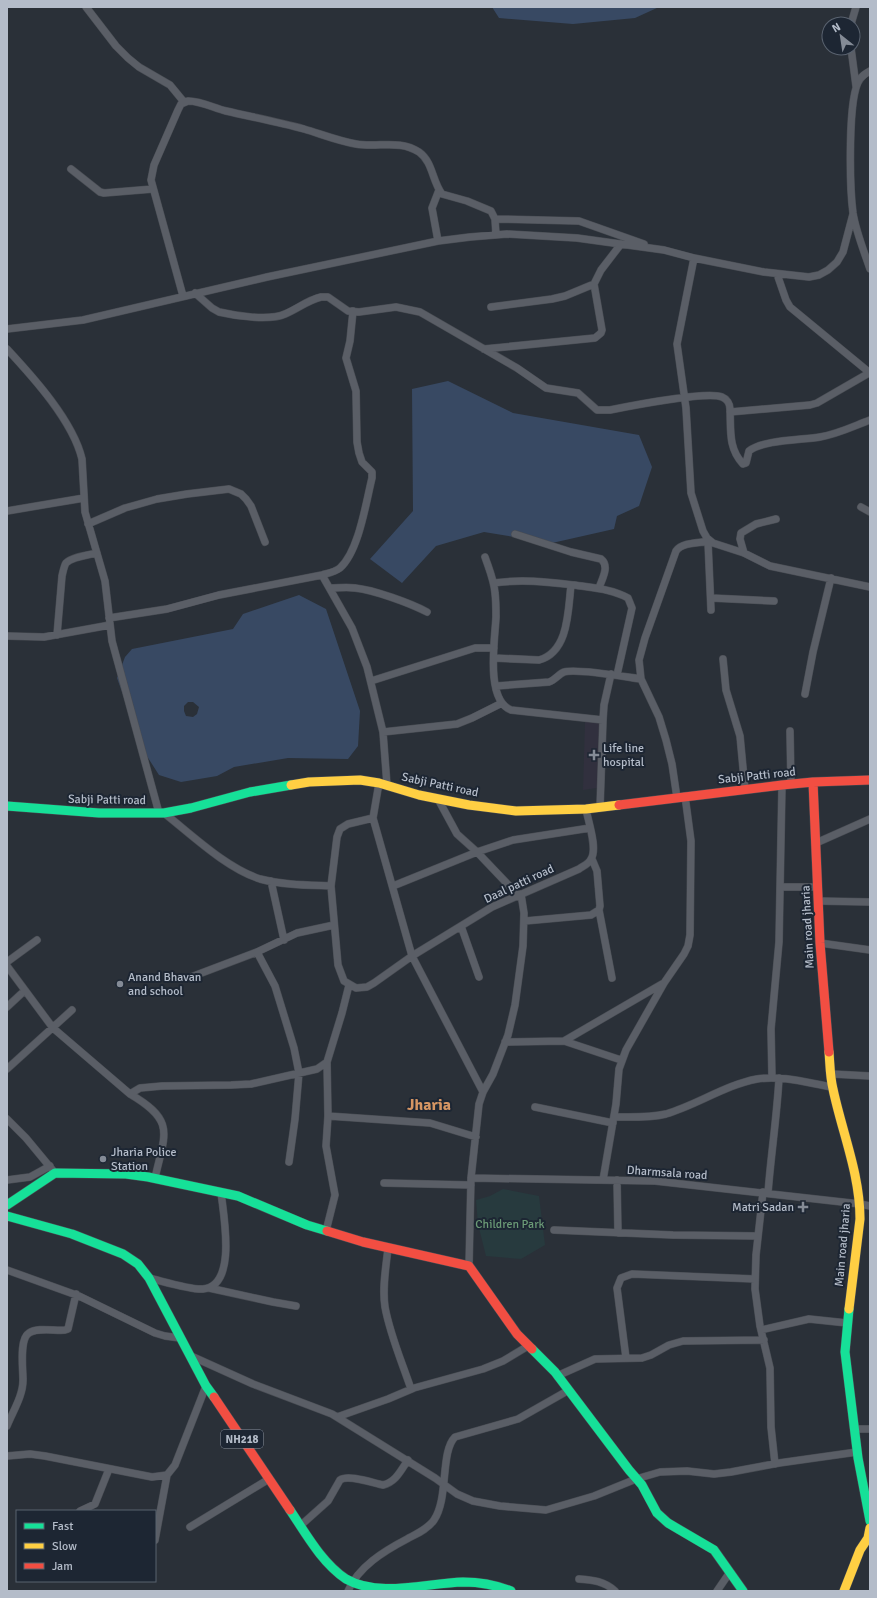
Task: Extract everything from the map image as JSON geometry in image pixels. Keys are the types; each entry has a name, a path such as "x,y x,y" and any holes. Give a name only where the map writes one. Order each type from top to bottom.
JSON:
{"main road":[{"name":"Sabji Patti road","path":"7,806 99,813 161,813 220,801 250,792 309,782 360,780 383,784 419,795 469,805 516,811 586,810 786,784 870,780"},
{"name":"Main road jharia","path":"813,782 820,943 832,1087 856,1178 860,1204 860,1219 847,1323 845,1352 857,1452 870,1521"},
{"path":"7,1205 53,1170 126,1174 155,1178 238,1196 307,1225 326,1231 388,1248 469,1266 517,1334 569,1390 644,1489 660,1517 714,1550 743,1591"},
{"name":"NH218","path":"7,1216 72,1234 123,1254 138,1264 149,1278 206,1386 270,1479 300,1526 326,1561 344,1578 358,1586 377,1588 426,1589 463,1582 488,1584 511,1591"},
{"path":"844,1591 860,1550 868,1538 870,1528"}],"street":[{"path":"86,7 116,46 128,58 139,67 170,85 184,102"},
{"path":"852,56 856,88"},
{"path":"870,72 860,79 856,88 853,104 850,164 853,214 870,269"},
{"path":"183,296 151,180 154,165 178,110 184,102 192,101 303,129 333,139 355,144 403,145 419,153 425,158 439,190 446,195 467,201 491,211 494,219 496,235"},
{"path":"70,170 100,192 104,193 153,189"},
{"path":"438,241 432,208 439,190"},
{"path":"7,329 83,320 195,293 438,241 496,235 577,238 659,250 777,274 809,277 818,275 828,270 843,252 853,214"},
{"path":"494,219 579,221 659,250"},
{"path":"484,349 595,338 599,336 602,330 594,284 601,270 621,244"},
{"path":"694,258 677,344 685,398 690,493 703,531 709,541 711,610"},
{"path":"730,412 818,403 870,373 790,307 777,274"},
{"path":"491,307 552,299 565,296 594,284"},
{"path":"195,293 212,308 227,314 276,317 284,315 322,296 328,298 348,311 358,312 396,307 420,312 517,368 546,388 578,393 598,410 610,410 685,398 718,396 723,398 728,403 732,445 743,464 746,463 749,451 759,446 822,437 870,420"},
{"path":"7,636 44,638 219,595 322,575 334,572 339,568 350,555 360,529 372,478 372,472 362,462 359,453 357,442 356,391 346,358 350,340 353,311"},
{"path":"7,349 43,390 76,441 82,458 85,512 105,581 112,641 161,813 235,867 252,876 286,884 331,886"},
{"path":"88,524 125,508 157,499 229,489 241,494 251,506 265,542"},
{"path":"7,511 84,498"},
{"path":"860,507 870,512"},
{"path":"744,553 740,539 741,533 756,524 776,519"},
{"path":"515,534 571,552 601,559 605,562 606,568 599,588"},
{"path":"603,1180 614,1120 621,1060 664,983 684,954 688,946 690,935 690,841 681,797 666,740 659,717 641,679 639,660 645,638 676,551 684,546 709,541 719,546 744,553 770,566 870,587"},
{"path":"57,635 62,576 65,566 67,562 97,553"},
{"path":"485,557 494,583 496,616 494,679 502,703 506,708 511,710 602,720"},
{"path":"322,575 352,628 363,654 371,681 383,732 383,784 372,818 412,956 483,1092"},
{"path":"805,694 813,652 831,578"},
{"path":"494,583 512,580 532,580 599,588 628,598 631,602 632,608 614,675 604,705 602,720 600,808"},
{"path":"494,658 539,660 556,650 562,640 564,632 572,585"},
{"path":"330,588 349,587 363,590 414,605 427,612"},
{"path":"711,598 774,601"},
{"path":"371,681 475,648 494,648"},
{"path":"723,659 726,690 740,736 745,789"},
{"path":"496,686 549,682 565,672 614,675 641,679"},
{"path":"383,732 457,724 502,703"},
{"path":"775,1464 770,1368 756,1302 755,1280 758,1236 777,1116 770,1029 777,962 780,887 790,730"},
{"path":"438,798 457,834 519,895 525,921 518,983 508,1035 493,1074 483,1092 479,1104 471,1181 469,1266"},
{"path":"586,810 593,842 592,859 597,871 600,906 599,910 612,978"},
{"path":"326,1231 334,1195 326,1146 328,1116 327,1062 342,1014 349,985 344,981 338,965 334,925 331,886 336,837 340,829 348,824 372,818"},
{"path":"816,843 870,819"},
{"path":"392,886 477,852 524,838 590,828"},
{"name":"Daal patti road","path":"349,985 356,988 367,987 412,956 492,907 579,869 592,859"},
{"path":"271,881 284,940"},
{"path":"780,887 818,887"},
{"path":"818,901 870,902"},
{"path":"525,921 586,915 596,913 599,910"},
{"path":"191,977 257,952 297,933 334,925"},
{"path":"461,926 479,977"},
{"path":"7,962 37,940"},
{"path":"820,943 870,950"},
{"path":"257,952 275,986 294,1048 299,1073 289,1162"},
{"path":"7,966 53,1028 130,1094 148,1105 160,1118 165,1134 155,1178"},
{"path":"564,1041 664,983"},
{"path":"7,1007 21,994"},
{"path":"7,1069 72,1010"},
{"path":"505,1042 564,1041 621,1060"},
{"path":"130,1094 140,1088 162,1086 231,1086 251,1084 317,1069 327,1062"},
{"path":"832,1074 870,1076"},
{"path":"535,1108 614,1120 665,1114 756,1079 775,1078 832,1087"},
{"path":"328,1116 430,1123 476,1137"},
{"path":"7,1119 26,1138 53,1170 30,1177 7,1180"},
{"name":"Dharmsala road","path":"384,1183 603,1180 655,1181 870,1206"},
{"path":"617,1180 618,1232"},
{"path":"209,1288 220,1278 227,1247 221,1192"},
{"path":"554,1230 758,1236"},
{"path":"388,1248 385,1306 389,1324 411,1389"},
{"path":"7,1270 76,1294 155,1333 180,1338"},
{"path":"626,1358 617,1288 621,1278 632,1274 755,1280"},
{"path":"149,1278 197,1288 209,1288 296,1306"},
{"path":"7,1426 22,1391 22,1347 24,1338 30,1331 68,1329 76,1294"},
{"path":"761,1330 809,1319 847,1323"},
{"path":"557,1376 596,1358 642,1358 651,1356 669,1345 683,1341 764,1340"},
{"path":"337,1417 388,1399 411,1389 484,1369 503,1361 528,1346"},
{"path":"189,1355 253,1384 318,1408 337,1417 408,1460 457,1494 473,1501 500,1506 546,1510 594,1496 636,1479 660,1472 687,1471 714,1474 857,1452"},
{"path":"156,1535 167,1475 175,1465 206,1386"},
{"path":"348,1591 352,1582 363,1570 390,1548 431,1524 442,1502 450,1446 456,1437 518,1419 569,1390"},
{"path":"854,1429 870,1429"},
{"path":"7,1456 30,1454 152,1477 167,1475"},
{"path":"300,1526 328,1501 340,1480 343,1478 383,1485 387,1484 392,1481 408,1460"},
{"path":"82,1510 95,1504 109,1469"},
{"path":"190,1527 270,1479"},
{"path":"717,1591 719,1585 730,1572"},
{"path":"579,1579 600,1581 607,1584 615,1591"}],"shaded area":[{"name":"Life line hospital","path":"604,721 603,787 583,790 585,722"}],"green space":[{"name":"Children Park","path":"503,1189 539,1196 545,1245 521,1259 486,1256 478,1224 476,1200 490,1196"}],"water":[{"path":"492,7 659,7 635,18 573,24 499,18"},
{"path":"448,381 513,413 639,435 652,467 639,506 617,516 614,529 552,543 484,532 436,546 402,583 370,559 413,511 412,389"},
{"path":"299,595 326,609 360,711 358,746 348,759 288,758 234,767 217,776 181,782 159,775 143,750 117,678 125,657 132,649 233,629 243,614","holes":["188,702 193,702 199,707 197,714 193,717 186,716 184,706"]}],"traffic: fast":[{"path":"7,806 99,813 164,813 191,808 250,792 291,785"},
{"path":"7,1205 55,1173 126,1174 148,1177 238,1196 307,1225 327,1231"},
{"path":"7,1216 72,1234 123,1254 138,1264 149,1278 206,1386 214,1397"},
{"path":"849,1309 845,1352 858,1458 870,1521"},
{"path":"532,1349 555,1372 642,1485 657,1513 668,1523 714,1550 743,1591"},
{"path":"290,1510 315,1548 329,1565 346,1579 359,1585 388,1589 469,1582 481,1583 511,1591"}],"traffic: slow":[{"path":"291,785 309,782 360,780 379,783 419,795 469,805 516,811 586,809 619,805"},
{"path":"829,1052 832,1084 854,1169 859,1202 860,1219 849,1309"},
{"path":"844,1591 860,1550 868,1538 870,1528"}],"traffic: jam":[{"path":"619,805 782,785 813,782 870,780"},
{"path":"813,782 820,943 829,1052"},
{"path":"327,1231 363,1242 469,1266 517,1334 532,1349"},
{"path":"214,1397 290,1510"}],"place":[{"name":"Life line hospital","path":"594,755"},
{"name":"Anand Bhavan and school","path":"120,984"},
{"name":"Jharia Police Station","path":"103,1159"},
{"name":"Matri Sadan","path":"803,1207"}],"district":[{"name":"Jharia","path":"429,1105"}]}
